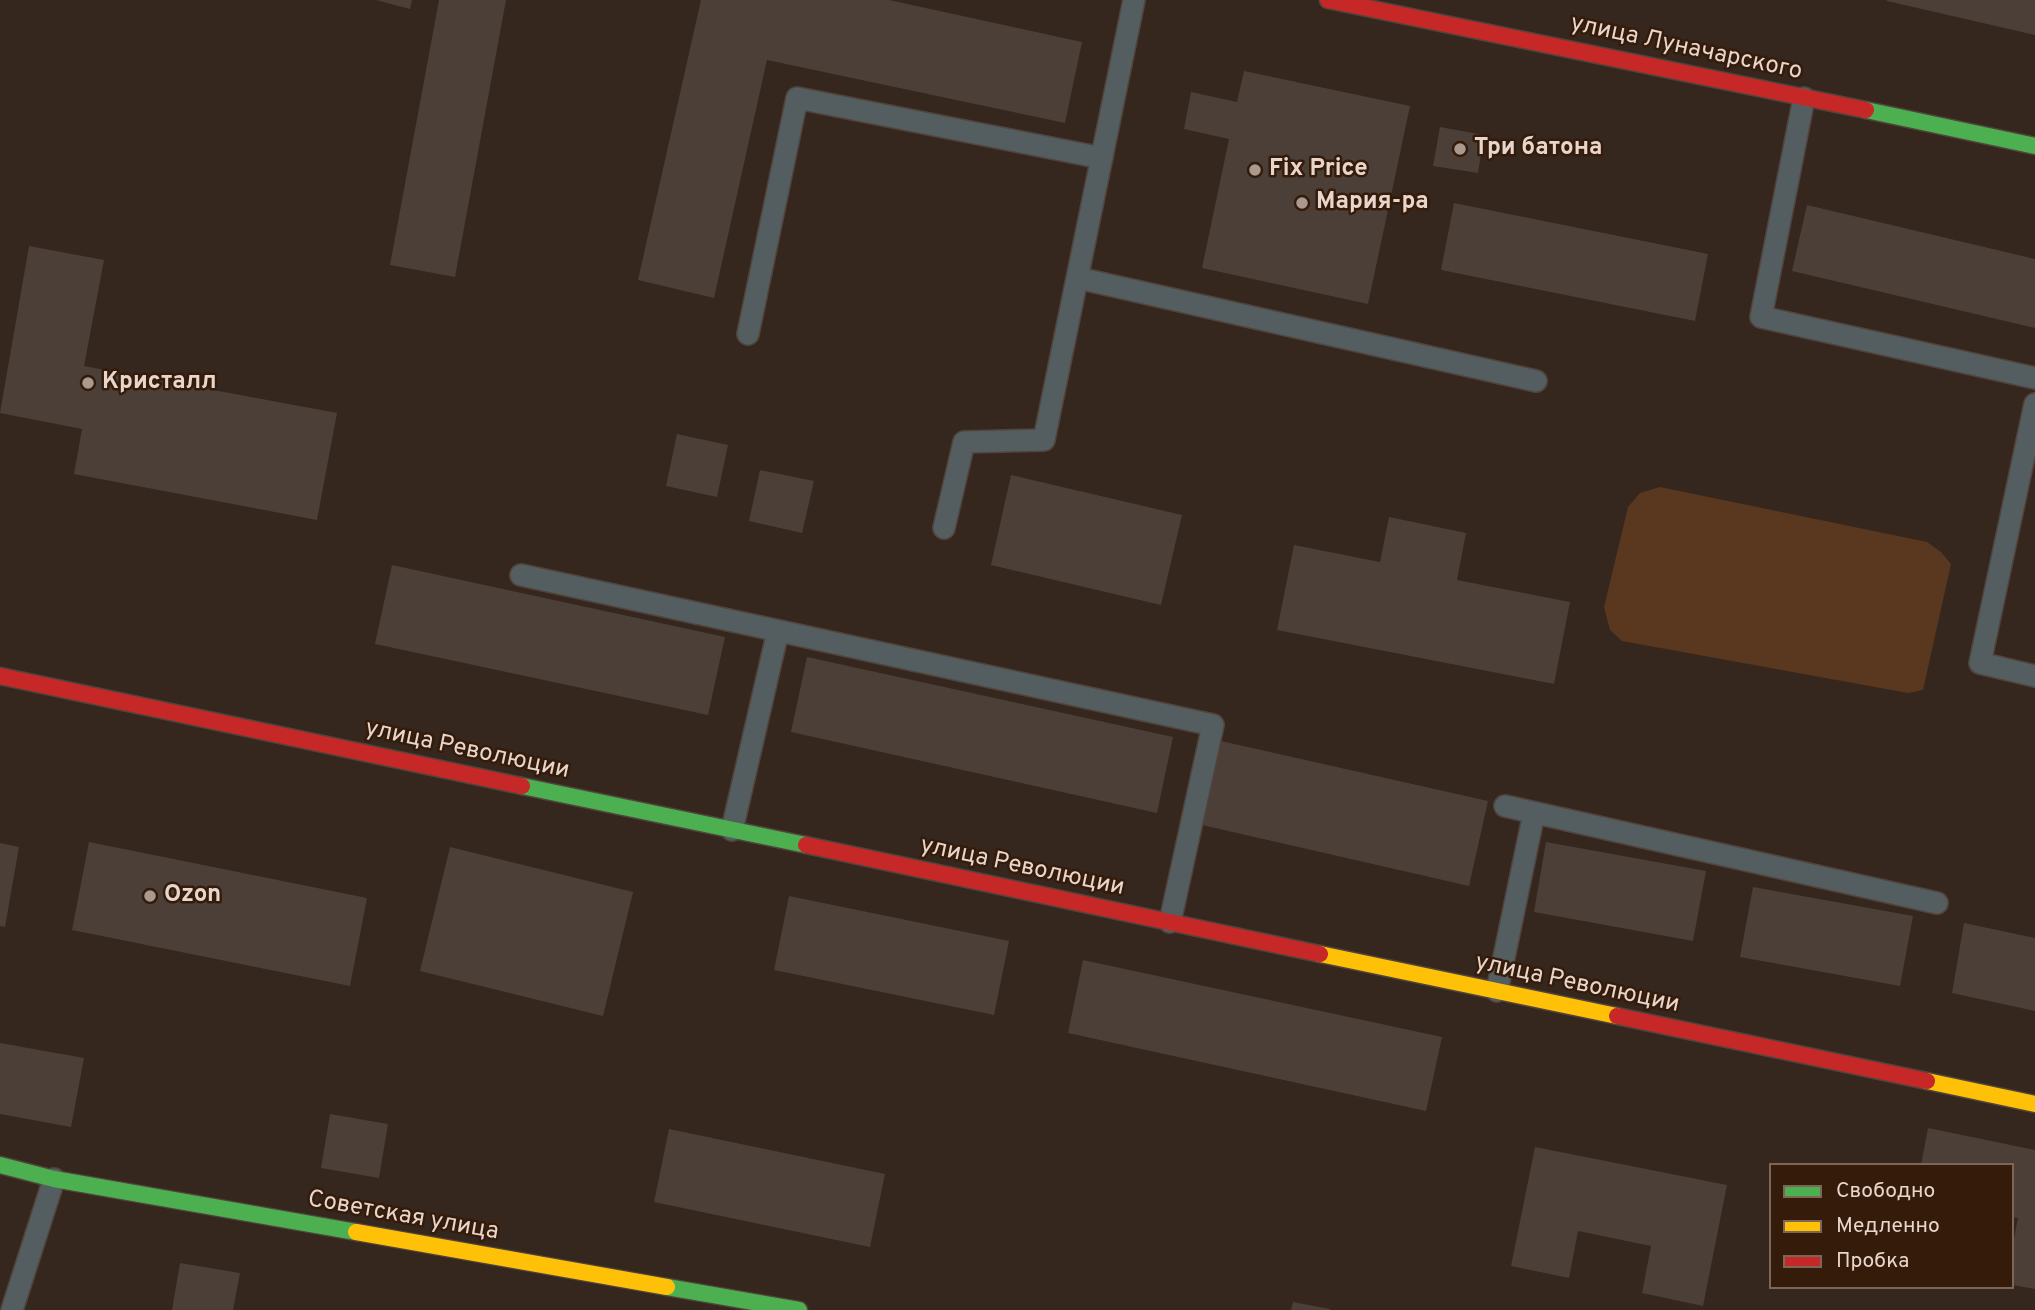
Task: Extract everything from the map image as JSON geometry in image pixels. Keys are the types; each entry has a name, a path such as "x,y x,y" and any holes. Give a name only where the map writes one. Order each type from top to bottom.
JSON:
{"street":[{"name":"улица Луначарского","path":"1328,0 1509,34 2035,146"},
{"name":"улица Революции","path":"0,676 2035,1104"},
{"name":"Советская улица","path":"0,1165 54,1179 799,1310"}],"lane":[{"path":"944,528 964,442 1044,440 1134,0"},
{"path":"1804,97 1761,317 2035,378"},
{"path":"748,334 797,98 1102,158"},
{"path":"1078,278 1536,381"},
{"path":"2035,404 1980,663 2035,676"},
{"path":"520,575 1213,725 1170,922"},
{"path":"732,831 778,631"},
{"path":"1505,806 1937,903"},
{"path":"1497,991 1534,813"},
{"path":"12,1310 54,1179"}],"shaded area":[{"path":"1660,487 1927,542 1941,552 1951,564 1923,690 1908,693 1622,641 1610,630 1604,607 1628,507 1640,493"}],"building":[{"path":"376,0 412,0 410,9"},
{"path":"439,0 506,0 455,277 390,265"},
{"path":"701,0 889,0 1082,42 1065,123 767,60 714,298 638,280"},
{"path":"2035,0 2035,35 1887,1"},
{"name":"Мария-ра","path":"1244,71 1410,106 1368,304 1202,268 1229,139 1184,129 1191,92 1237,102"},
{"path":"1440,127 1484,135 1478,173 1433,166"},
{"path":"1454,203 1708,254 1695,321 1441,270"},
{"path":"1807,205 2035,259 2035,328 1792,271"},
{"name":"Кристалл","path":"29,246 104,260 84,366 337,413 317,520 74,474 82,429 0,413"},
{"path":"677,434 728,445 717,497 666,486"},
{"path":"760,470 814,481 802,533 749,521"},
{"path":"1011,475 1182,515 1161,605 991,565"},
{"path":"1389,517 1466,533 1457,580 1570,602 1554,684 1277,630 1294,545 1380,562"},
{"path":"392,565 725,637 708,715 375,644"},
{"path":"807,657 1173,737 1157,813 791,732"},
{"path":"1221,741 1488,801 1469,886 1202,825"},
{"path":"89,842 367,898 350,986 72,930"},
{"path":"1546,842 1706,871 1693,941 1534,912"},
{"path":"0,843 19,847 5,927 0,926"},
{"path":"450,847 633,892 603,1016 420,971"},
{"path":"1753,887 1913,916 1900,986 1740,957"},
{"path":"789,896 1009,941 994,1015 774,970"},
{"path":"1964,923 2035,938 2035,1011 1952,993"},
{"path":"1083,960 1442,1037 1426,1111 1068,1033"},
{"path":"0,1043 84,1058 71,1127 0,1114"},
{"path":"330,1114 388,1124 379,1178 321,1168"},
{"path":"1928,1128 2035,1150 2035,1289 2014,1285 2014,1238 2018,1218 2014,1217 2014,1163 1921,1163"},
{"path":"669,1129 885,1174 870,1247 654,1202"},
{"path":"1535,1147 1727,1185 1703,1306 1642,1293 1651,1246 1578,1231 1569,1278 1511,1266"},
{"path":"180,1263 240,1273 233,1310 172,1310"},
{"path":"1293,1302 1330,1309 1330,1310 1291,1310"}],"traffic: fast":[{"path":"1866,110 2035,146"},
{"path":"522,786 806,845"},
{"path":"0,1165 54,1179 356,1232"},
{"path":"667,1287 799,1310"}],"traffic: slow":[{"path":"1320,954 1617,1016"},
{"path":"1927,1081 2035,1104"},
{"path":"356,1232 667,1287"}],"traffic: jam":[{"path":"1328,0 1866,110"},
{"path":"0,676 522,786"},
{"path":"806,845 1320,954"},
{"path":"1617,1016 1927,1081"}],"place":[{"name":"Три батона","path":"1460,149"},
{"name":"Fix Price","path":"1255,170"},
{"name":"Мария-ра","path":"1302,203"},
{"name":"Кристалл","path":"88,383"},
{"name":"Ozon","path":"150,896"}]}
